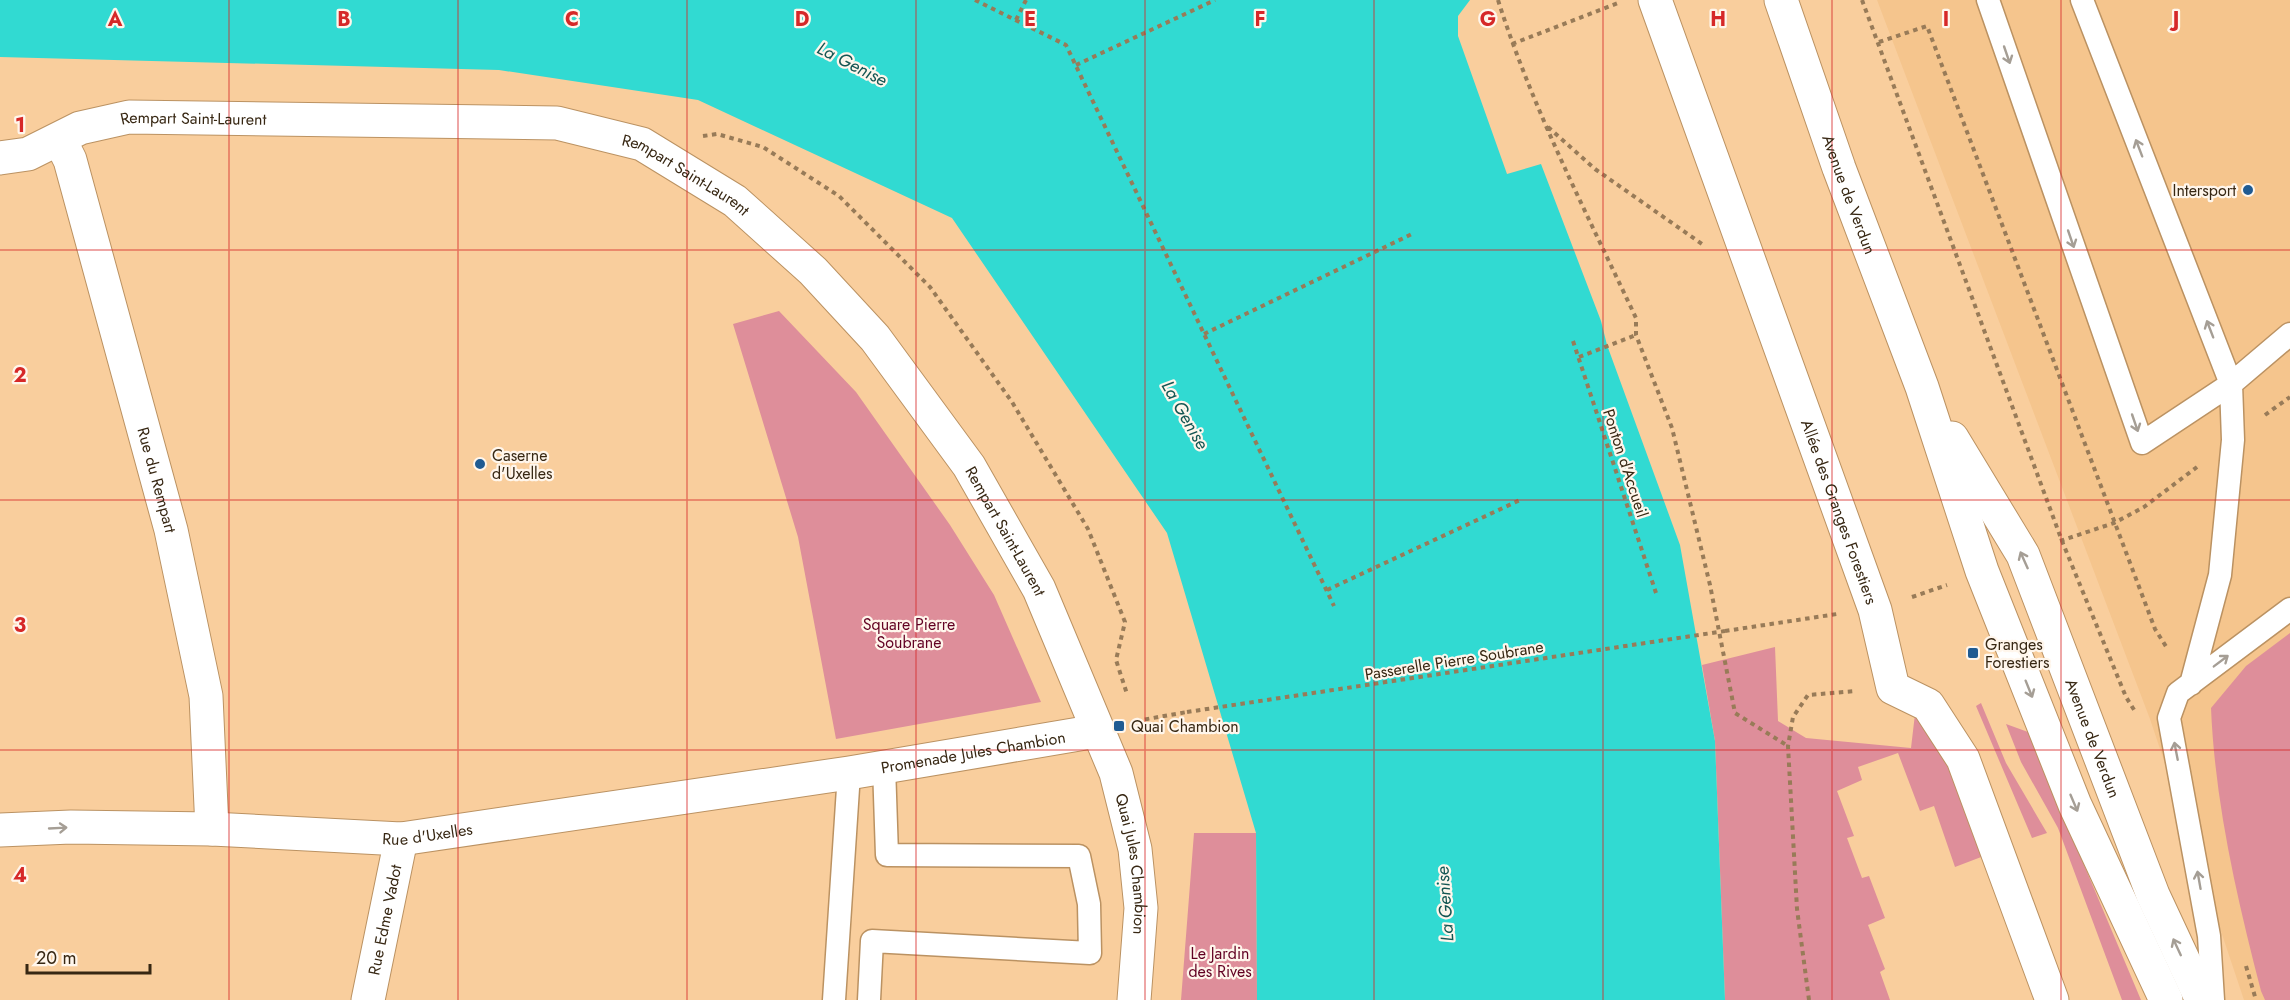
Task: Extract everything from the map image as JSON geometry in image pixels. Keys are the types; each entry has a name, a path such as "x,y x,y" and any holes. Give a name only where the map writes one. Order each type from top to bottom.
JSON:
{"street":[{"name":"Allée des Granges Forestiers","path":"1655,0 1875,610 1893,688"},
{"name":"Avenue de Verdun","path":"1781,0 1839,168 1922,387 1982,571 2075,805 2166,1000"},
{"name":"Rempart Saint-Laurent","path":"0,158 28,154 80,128 129,117 557,123 642,144 735,201 813,271 875,338 969,466 1039,589 1097,731"},
{"name":"Rue du Rempart","path":"60,140 70,160 171,530 206,696 212,829"},
{"name":"Avenue de Verdun","path":"1922,387 2023,555 2153,896 2202,1000"},
{"path":"1893,688 1928,705 1963,759 2052,1000"},
{"name":"Promenade Jules Chambion","path":"849,772 1097,731"},
{"name":"Quai Jules Chambion","path":"1097,731 1116,774 1135,849 1141,908 1134,1000"},
{"name":"Rue d'Uxelles","path":"0,830 71,827 212,829 402,839 849,772"},
{"name":"Rue Edme Vadot","path":"368,1000 402,839"}],"lane":[{"path":"2082,0 2231,384 2233,440 2220,575 2191,684"},
{"path":"1994,2 2142,443 2231,384 2290,334"},
{"path":"2213,1000 2209,936 2169,717 2178,693 2290,609"},
{"path":"869,1000 872,941 1090,953 1089,904 1078,856 887,855 884,766"},
{"path":"834,1000 849,772"}],"path":[{"path":"975,0 1066,45 1334,606"},
{"path":"1016,20 1026,0"},
{"path":"1076,64 1215,0"},
{"path":"1498,0 1512,44 1545,125 1636,318 1635,335 1672,428 1710,585 1735,713 1788,746"},
{"path":"1512,44 1629,0"},
{"path":"1862,0 2062,541 2126,697 2138,716"},
{"path":"1879,42 1927,26 2155,629 2191,684"},
{"path":"1545,125 1595,169 1709,249"},
{"path":"642,144 717,134 763,147 839,196 930,287 1012,402 1088,529 1125,622 1116,660 1130,702"},
{"path":"1204,334 1413,234"},
{"path":"1579,357 1635,335"},
{"name":"Ponton d'Accueil","path":"1573,341 1656,593"},
{"path":"2023,555 2114,523 2144,507 2290,397"},
{"path":"1327,590 1520,500"},
{"name":"Passerelle Pierre Soubrane","path":"1133,712 1136,723 1187,712 1835,615"},
{"path":"1809,1000 1797,909 1788,746 1793,717 1808,695 1893,688"},
{"path":"2242,955 2256,1000"}],"shaded area":[{"path":"1877,0 2290,0 2290,1000 2244,1000 2150,719"}],"green space":[{"name":"Square Pierre Soubrane","path":"779,311 856,392 950,525 994,595 1041,702 836,739 798,537 733,324"},
{"path":"2290,633 2290,1000 2265,1000 2252,956 2228,851 2217,780 2211,708 2246,666"},
{"path":"1775,647 1778,721 1806,738 1911,748 1915,714 1936,723 1989,854 1955,867 1934,806 1920,811 1898,753 1858,767 1862,780 1837,791 1854,836 1847,838 1862,878 1869,876 1885,918 1868,925 1885,969 1880,972 1890,1000 1725,1000 1715,741 1702,665"},
{"path":"1981,703 2006,763 2047,833 2032,838 1976,706"},
{"path":"2006,724 2028,732 2141,1000 2122,1000 2058,828 2021,762"},
{"name":"Le Jardin des Rives","path":"1194,833 1256,833 1257,1000 1181,1000"}],"water":[{"name":"La Genise","path":"0,0 1470,0 1458,16 1458,36 1507,174 1541,164 1601,321 1607,345 1680,545 1715,741 1725,1000 1257,1000 1256,833 1167,533 952,218 698,100 499,70 0,57"}],"place":[{"name":"Intersport","path":"2248,190"},
{"name":"Caserne d'Uxelles","path":"480,464"},
{"name":"Granges Forestiers","path":"1973,653"},
{"name":"Quai Chambion","path":"1119,726"}]}
